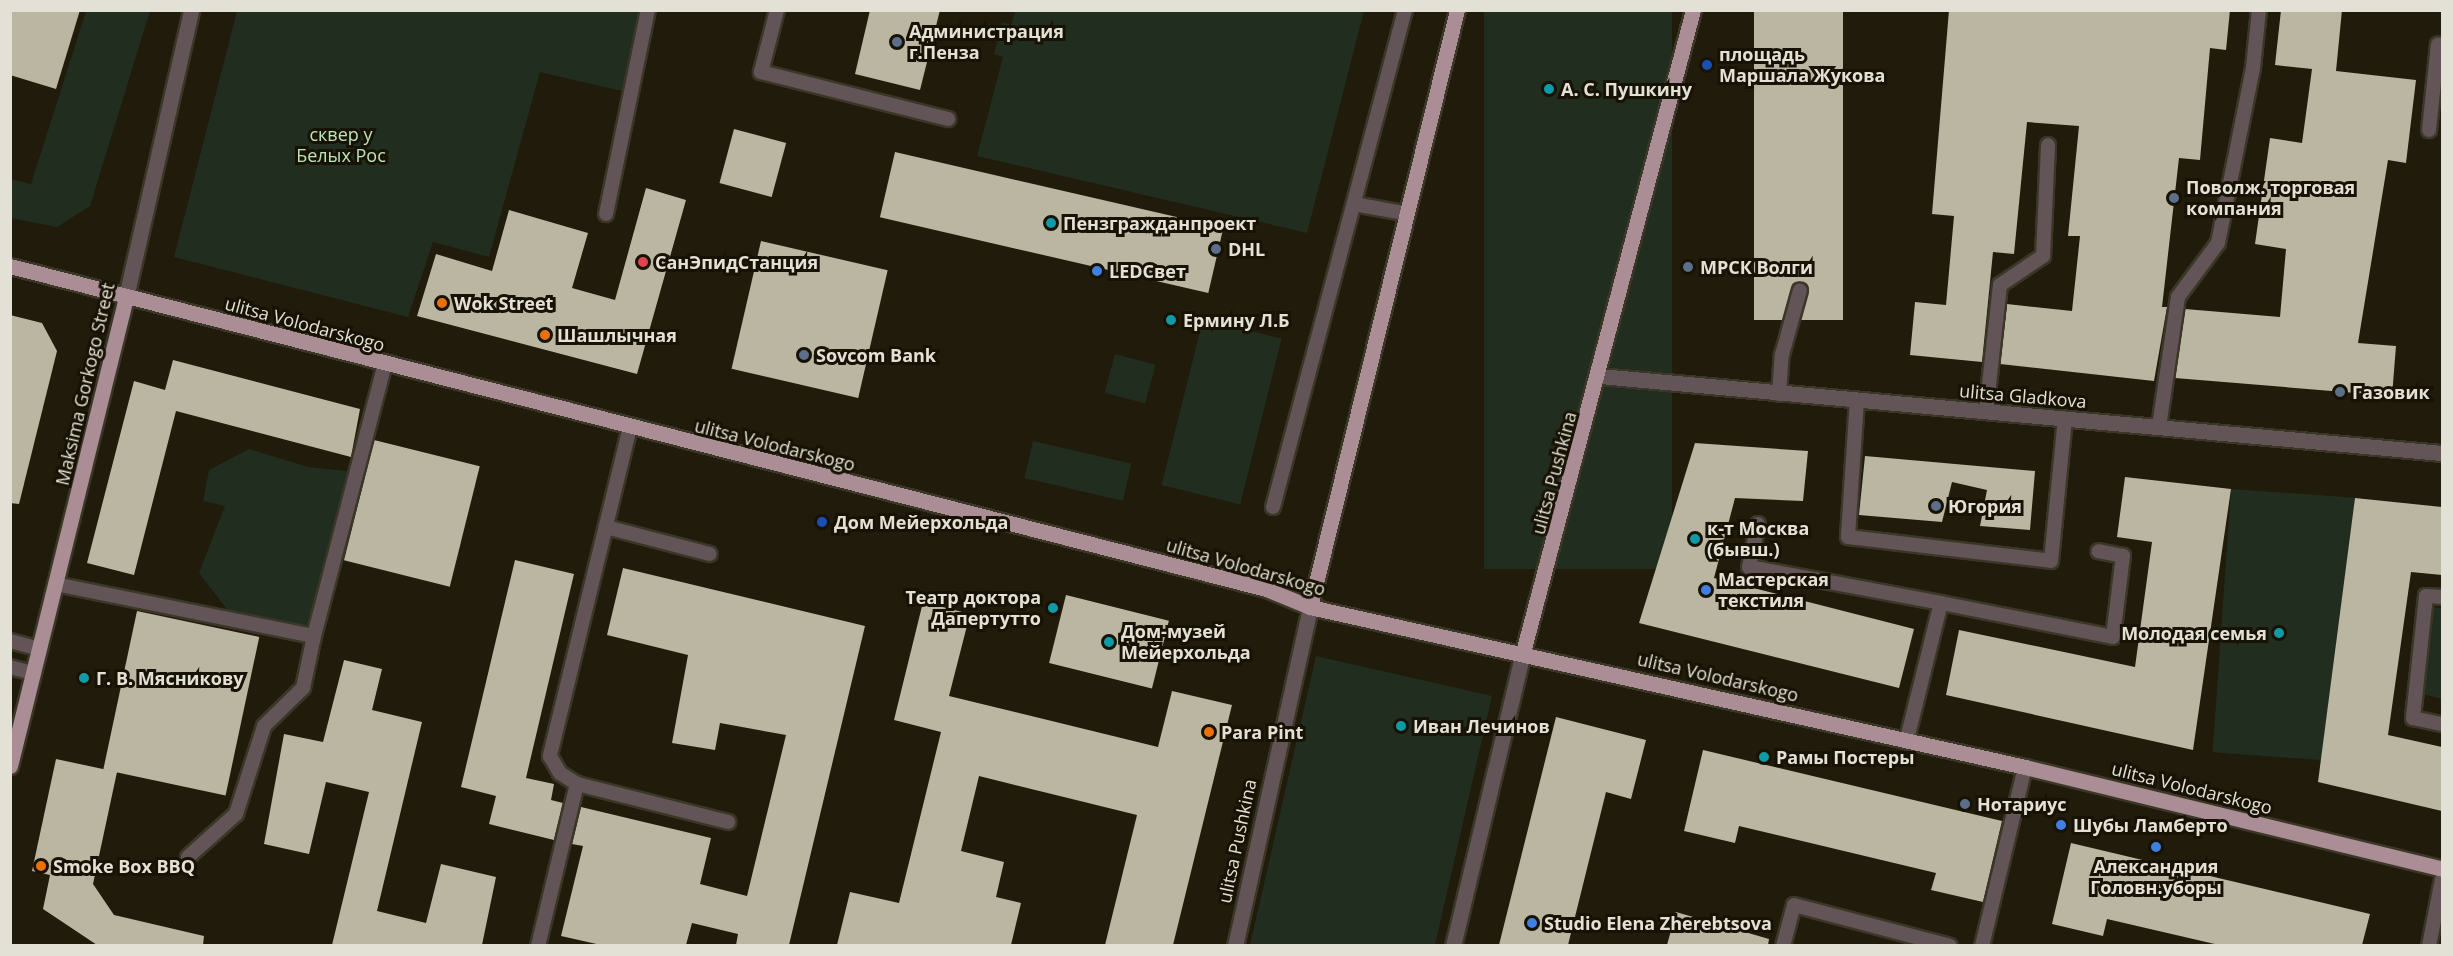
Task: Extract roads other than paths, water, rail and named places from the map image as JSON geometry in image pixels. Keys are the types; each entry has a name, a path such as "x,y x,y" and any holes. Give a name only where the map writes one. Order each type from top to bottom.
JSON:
{"main road":[{"name":"ulitsa Pushkina","path":"1310,607 1404,213 1457,10"},
{"name":"ulitsa Pushkina","path":"1523,652 1600,376 1693,10"},
{"name":"ulitsa Volodarskogo","path":"10,266 1266,590 1310,607 1523,652 2025,767 2442,869"},
{"name":"Maksima Gorkogo Street","path":"10,766 126,297"}],"street":[{"name":"Maksima Gorkogo Street","path":"126,297 191,10"},
{"name":"ulitsa Gladkova","path":"1600,376 2442,453"},
{"name":"ulitsa Pushkina","path":"1234,945 1310,607"},
{"name":"ulitsa Pushkina","path":"1453,945 1523,652"}],"lane":[{"path":"606,214 648,10"},
{"path":"777,10 761,72 948,119"},
{"path":"1273,507 1405,10"},
{"path":"2159,427 2178,297 2218,243 2253,68 2259,10"},
{"path":"2429,130 2438,88 2438,44"},
{"path":"1986,412 2000,285 2043,256 2048,145"},
{"path":"1354,204 1404,213"},
{"path":"1779,394 1782,355 1800,290"},
{"path":"188,857 236,814 264,726 303,688 314,636 385,364"},
{"path":"1857,400 1848,537 2051,561 2065,419"},
{"path":"630,427 550,756 560,773 577,784 728,822"},
{"path":"1758,524 1749,567 2113,637 2123,556 2098,551"},
{"path":"606,527 710,554"},
{"path":"55,585 314,636"},
{"path":"2442,597 2426,596 2413,718 2442,724"},
{"path":"1907,740 1941,603"},
{"path":"10,641 40,649"},
{"path":"10,667 33,673"},
{"path":"1982,945 2025,767"},
{"path":"538,945 577,784"},
{"path":"2429,945 2442,879"},
{"path":"1783,945 1794,905 1950,945"}],"place":[{"name":"Администрация г.Пенза","path":"897,42"},
{"name":"площадь Маршала Жукова","path":"1707,65"},
{"name":"А. С. Пушкину","path":"1549,89"},
{"name":"Поволж. торговая компания","path":"2174,198"},
{"name":"Пензгражданпроект","path":"1051,223"},
{"name":"DHL","path":"1216,249"},
{"name":"СанЭпидСтанция","path":"643,262"},
{"name":"МРСК Волги","path":"1688,267"},
{"name":"LEDСвет","path":"1097,271"},
{"name":"Wok Street","path":"442,303"},
{"name":"Ермину Л.Б","path":"1171,320"},
{"name":"Шашлычная","path":"545,335"},
{"name":"Sovcom Bank","path":"804,355"},
{"name":"Газовик","path":"2340,392"},
{"name":"Югория","path":"1936,506"},
{"name":"Дом Мейерхольда","path":"822,522"},
{"name":"к-т Москва (бывш.)","path":"1695,539"},
{"name":"Мастерская текстиля","path":"1706,590"},
{"name":"Театр доктора Дапертутто","path":"1053,608"},
{"name":"Молодая семья","path":"2279,633"},
{"name":"Дом-музей Мейерхольда","path":"1109,642"},
{"name":"Г. В. Мясникову","path":"84,678"},
{"name":"Иван Лечинов","path":"1401,726"},
{"name":"Para Pint","path":"1209,732"},
{"name":"Рамы Постеры","path":"1764,757"},
{"name":"Нотариус","path":"1965,804"},
{"name":"Шубы Ламберто","path":"2061,825"},
{"name":"Александрия Головн.уборы","path":"2156,847"},
{"name":"Smoke Box BBQ","path":"41,866"},
{"name":"Studio Elena Zherebtsova","path":"1532,923"}],"park label":[{"name":"сквер у Белых Рос","path":"341,145"}]}
